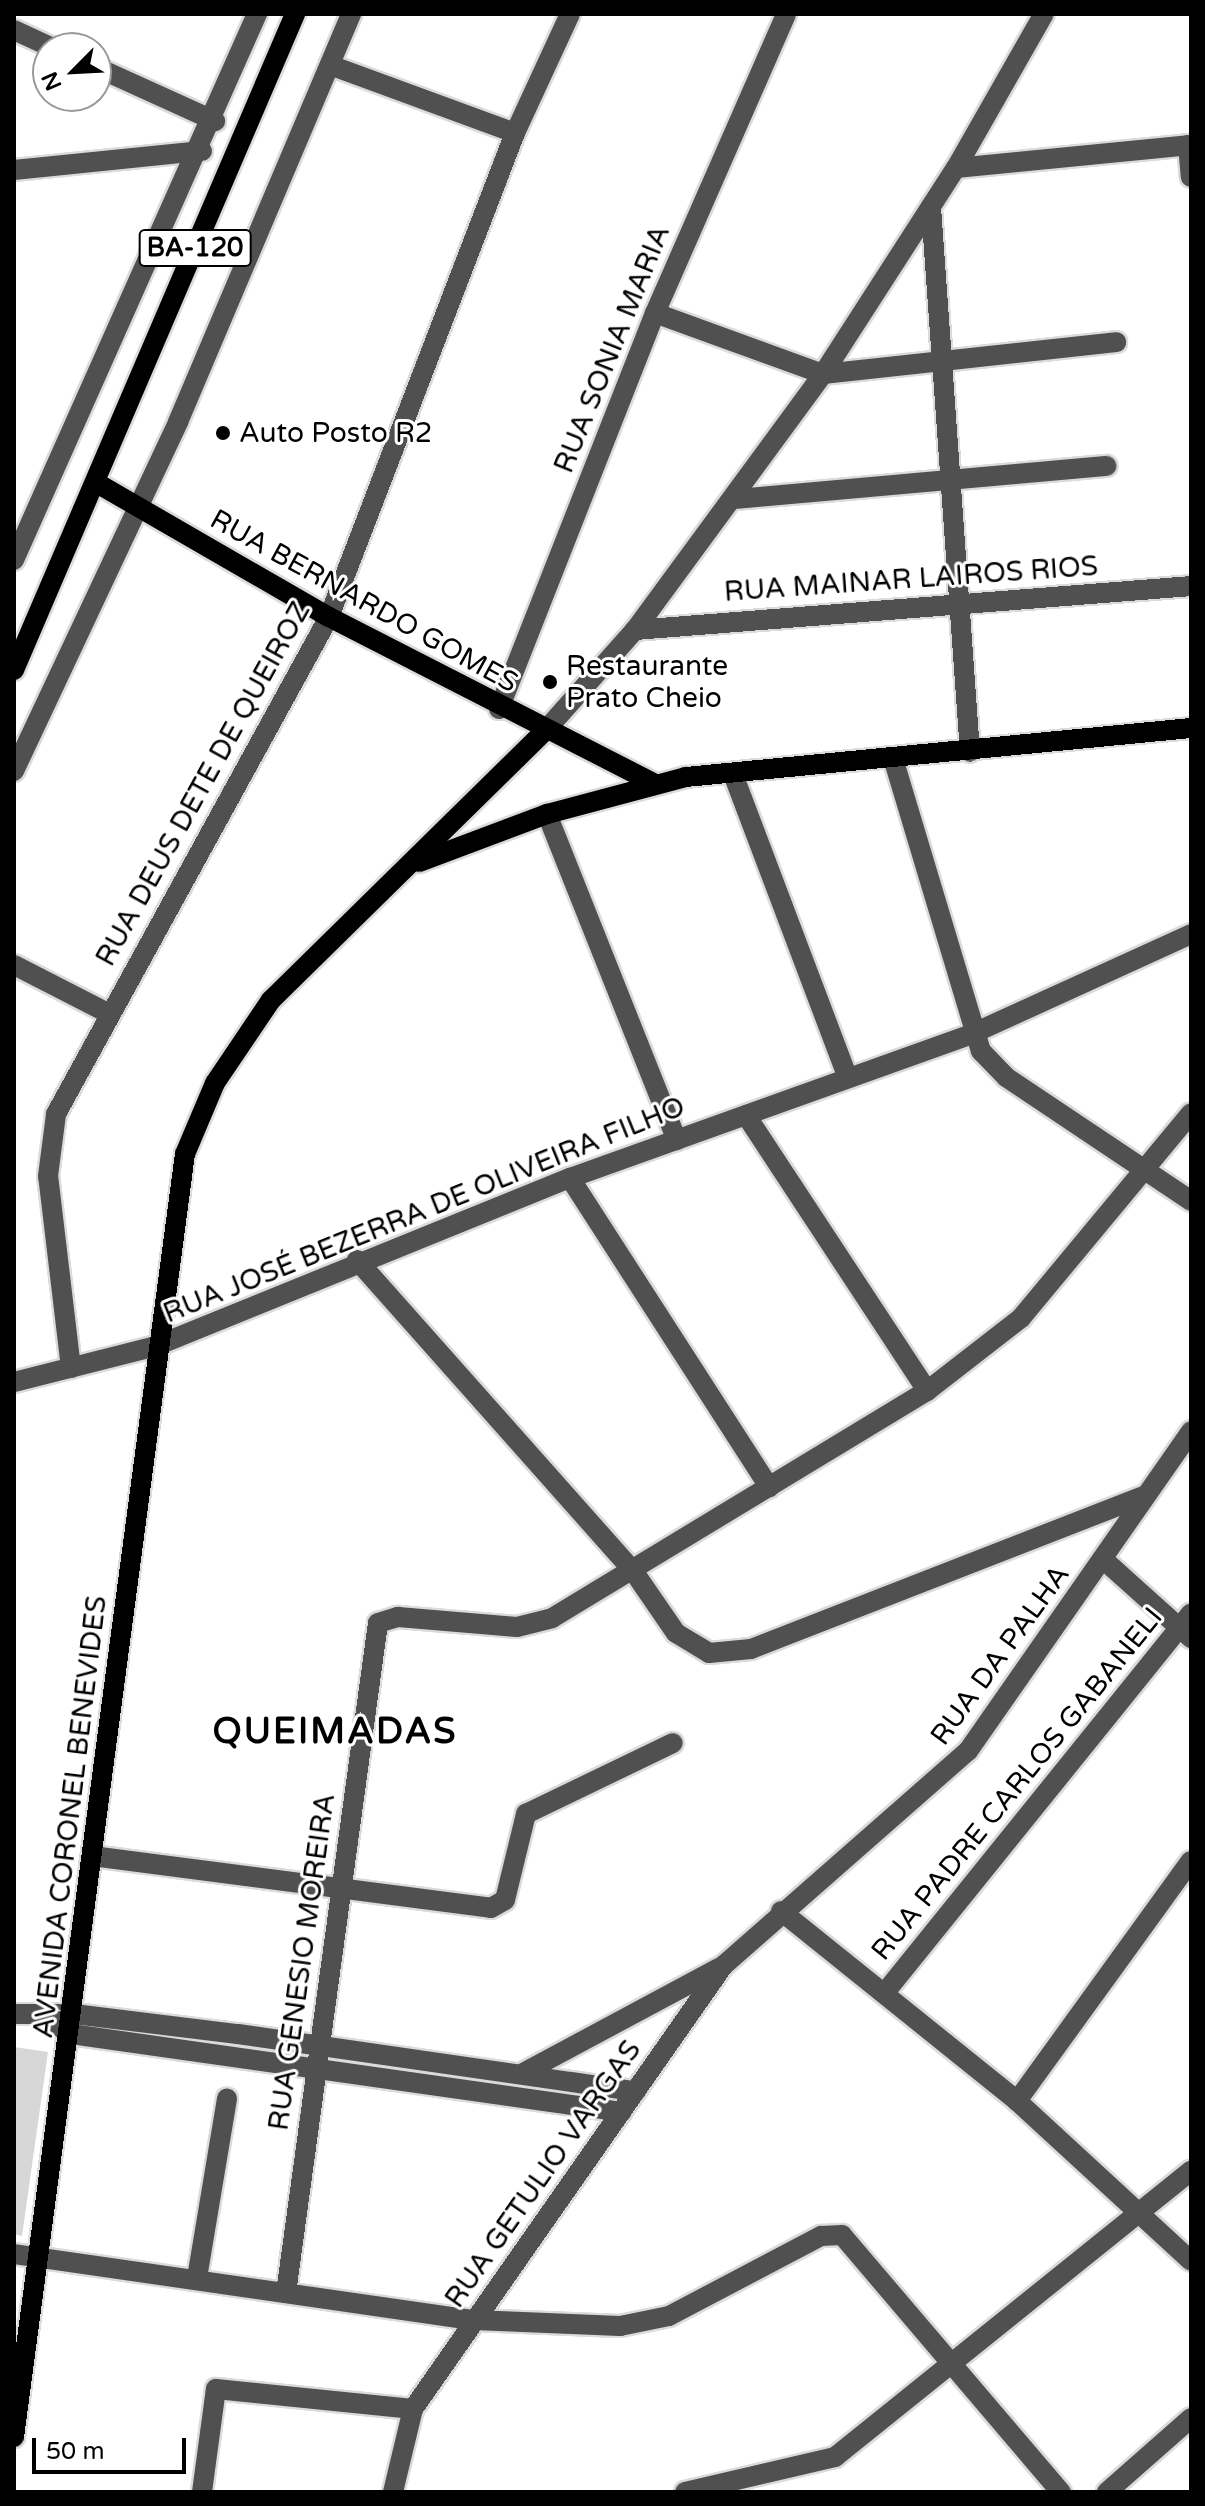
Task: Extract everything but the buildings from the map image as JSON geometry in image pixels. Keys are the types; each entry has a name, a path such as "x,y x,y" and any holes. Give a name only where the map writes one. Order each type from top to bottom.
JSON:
{"main road":[{"name":"BA-120","path":"14,670 295,14"},
{"name":"RUA BERNARDO GOMES","path":"95,482 329,617 499,709 653,783"},
{"name":"RUA JOSÉ BEZERRA DE OLIVEIRA FILHO","path":"411,865 547,814 653,783 1191,728"},
{"name":"RUA JOSÉ BEZERRA DE OLIVEIRA FILHO","path":"156,1346 185,1154 215,1083 271,1000 545,731"},
{"name":"AVENIDA CORONEL BENEVIDES","path":"14,2437 18,2377 40,2258 73,2024 156,1346"}],"street":[{"path":"14,560 202,151 257,14"},
{"path":"14,771 139,508 351,14"},
{"name":"RUA DEUS DETE DE QUEIROZ","path":"71,1368 49,1142 56,1114 108,1013 329,617 515,133 570,14"},
{"name":"RUA SONIA MARIA","path":"499,709 655,313 786,14"},
{"path":"545,731 635,630 736,499 823,374 956,168 1044,14"},
{"path":"330,65 515,133"},
{"path":"112,74 215,121"},
{"path":"956,168 1189,145 1191,177"},
{"path":"14,170 202,151"},
{"path":"931,207 963,600 970,752"},
{"path":"655,313 823,374 946,363 1116,342"},
{"path":"736,499 1107,466"},
{"name":"RUA MAINAR LAIROS RIOS","path":"635,630 963,600 1191,586"},
{"path":"893,758 974,1033 1006,1077 1191,1201"},
{"path":"733,774 848,1078"},
{"path":"547,814 677,1140"},
{"name":"RUA JOSÉ BEZERRA DE OLIVEIRA FILHO","path":"156,1346 357,1260 570,1178 974,1033 1188,939"},
{"path":"14,965 108,1013"},
{"name":"RUA GENESIO MOREIRA","path":"286,2293 378,1623 398,1617 532,1625 634,1572 927,1391 1021,1318 1148,1170 1191,1113"},
{"path":"746,1115 927,1391"},
{"path":"570,1178 769,1487"},
{"path":"357,1260 634,1572 676,1633 709,1653 751,1649 891,1598 1146,1495"},
{"path":"14,1382 156,1346"},
{"name":"RUA DA PALHA","path":"781,1911 947,1775 1104,1560 1191,1431"},
{"path":"1104,1560 1187,1626"},
{"name":"RUA PADRE CARLOS GABANELI","path":"887,1990 1187,1626"},
{"path":"92,1856 491,1908 505,1900 526,1814 673,1743"},
{"path":"1017,2101 1191,1861"},
{"path":"781,1911 887,1990 1143,2211 1191,2261"},
{"name":"RUA GETULIO VARGAS","path":"393,2492 413,2409 723,1966 781,1911"},
{"path":"523,2073 723,1966"},
{"path":"14,2014 319,2055 523,2073 636,2091"},
{"path":"319,2055 622,2112"},
{"path":"197,2278 227,2098"},
{"path":"685,2492 835,2457 955,2366 1191,2171"},
{"path":"14,2254 474,2320 654,2322 821,2236 849,2239 1061,2492"},
{"path":"202,2492 216,2389 413,2409"},
{"path":"1107,2492 1191,2418"}],"shaded area":[{"path":"14,2047 48,2052 22,2236 14,2234"}],"place":[{"name":"Auto Posto R2","path":"223,433"},
{"name":"Restaurante Prato Cheio","path":"550,682"}],"district":[{"name":"QUEIMADAS","path":"335,1732"}]}
